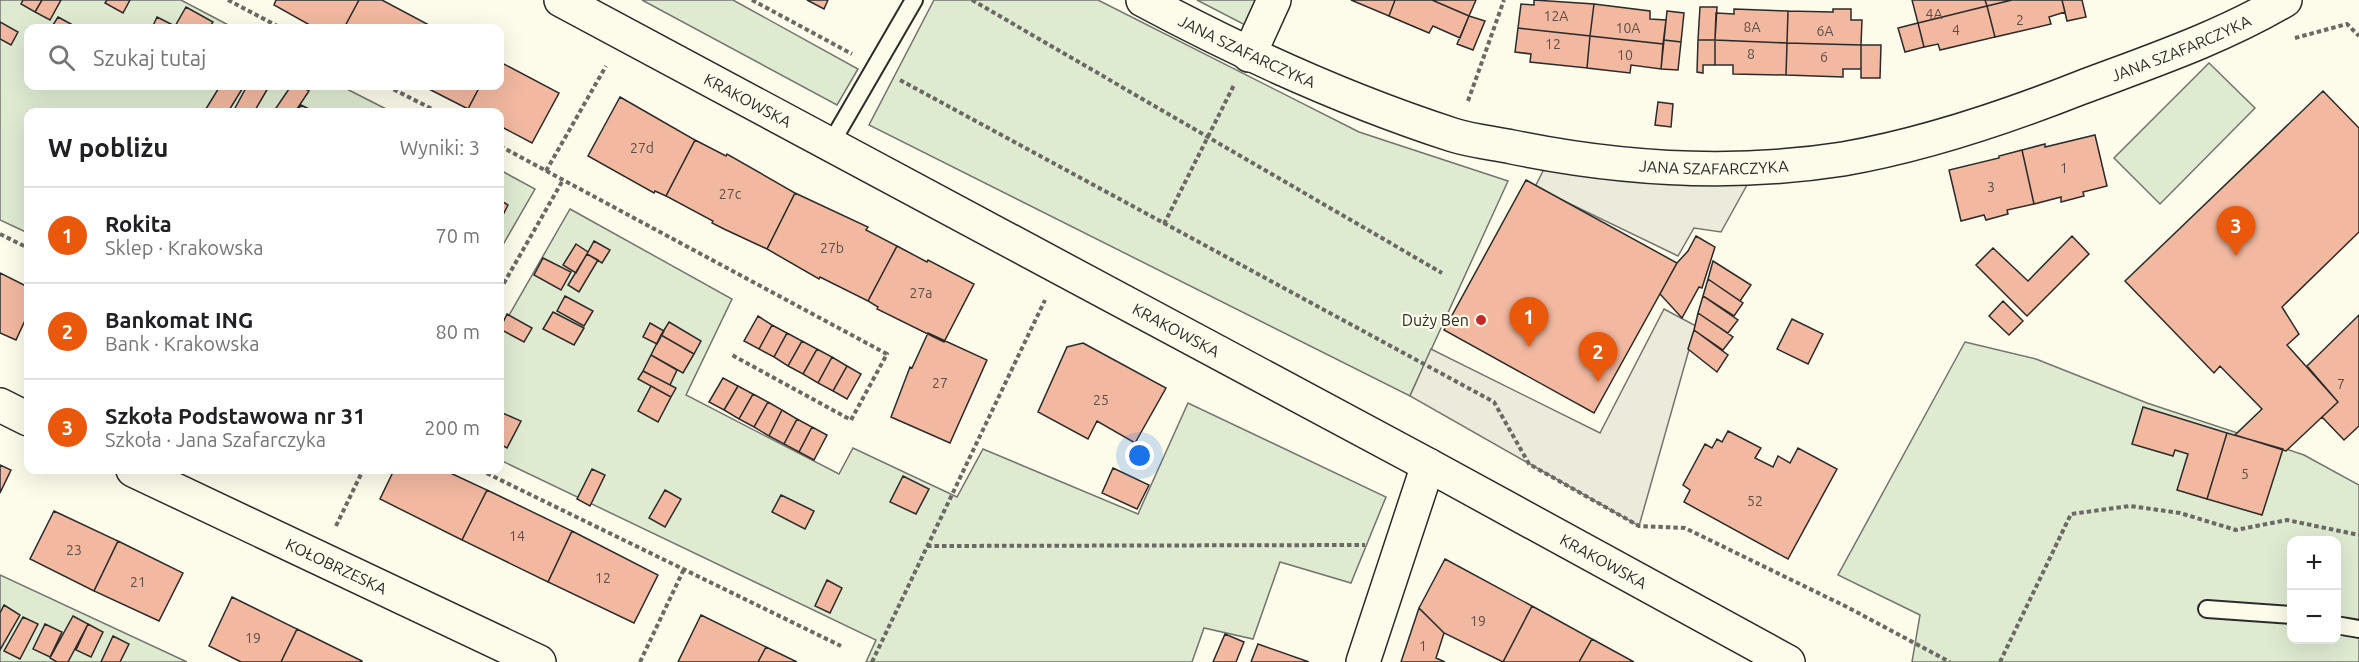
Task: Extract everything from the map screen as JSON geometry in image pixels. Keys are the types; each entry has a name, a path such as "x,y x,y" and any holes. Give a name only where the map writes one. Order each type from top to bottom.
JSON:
{"street":[{"name":"KRAKOWSKA","path":"561,0 1428,465 1788,662"},
{"name":"JANA SZAFARCZYKA","path":"1143,0 1249,55 1332,91 1455,135 1551,155 1695,168 1757,167 1842,159 1920,142 2028,108 2195,45 2285,0"},
{"path":"1249,55 1274,0"},
{"path":"0,405 24,417"},
{"path":"1363,662 1428,465"},
{"name":"KOŁOBRZESKA","path":"141,474 539,662"}],"lane":[{"path":"830,146 914,0"},
{"path":"2207,609 2287,615"},
{"path":"2341,626 2359,629"}],"path":[{"path":"228,0 273,24"},
{"path":"752,0 1494,402 1529,464 1639,526 1685,528 1846,607 1950,662"},
{"path":"972,0 1442,273"},
{"path":"1455,135 1504,0"},
{"path":"546,171 624,33"},
{"path":"1164,224 1249,55"},
{"path":"395,90 430,108"},
{"path":"504,148 887,354 851,420 732,356"},
{"path":"504,283 563,180"},
{"path":"0,234 24,246"},
{"path":"872,662 1062,268"},
{"path":"321,560 361,474"},
{"path":"488,474 841,646"},
{"path":"2000,662 2071,514 2130,506 2180,513 2236,530 2287,520 2359,535"},
{"path":"927,546 1402,545"},
{"path":"640,662 684,569"}],"green space":[{"path":"0,0 181,0 226,24 24,24 24,90 349,90 384,108 24,108 24,231 0,220"},
{"path":"642,0 733,0 858,69 837,105"},
{"path":"934,0 1098,0 1359,132 1508,181 1410,396 869,125"},
{"path":"1197,0 1259,0 1247,26"},
{"path":"2209,63 2255,108 2160,204 2114,158"},
{"path":"504,172 535,189 504,243"},
{"path":"570,209 732,299 686,395 839,474 853,448 957,497 983,449 1138,514 1188,403 1386,497 1351,583 1280,562 1253,639 1204,628 1192,662 866,662 876,640 504,462 504,324"},
{"path":"1965,342 2036,359 2147,403 2304,455 2359,485 2359,662 1912,662 1920,615 1838,575"},
{"path":"0,575 187,662 0,662"}],"shaded area":[{"path":"1551,155 1757,167 1721,232 1694,228 1678,256 1535,187"},
{"path":"1664,309 1698,327 1692,339 1639,526 1410,396 1431,349 1600,433"}],"building":[{"path":"23,0 42,0 35,12 21,4"},
{"path":"42,0 61,0 50,20 35,12"},
{"path":"107,0 130,0 123,13 105,3"},
{"path":"276,0 359,0 346,24 308,24 274,5"},
{"path":"359,0 382,0 427,24 346,24"},
{"path":"807,0 828,0 824,9"},
{"path":"1351,0 1395,0 1389,16"},
{"path":"1395,0 1432,0 1469,16 1460,38 1433,26 1429,33 1389,16"},
{"path":"1432,0 1476,0 1469,16"},
{"path":"1534,0 1594,4 1590,36 1518,28 1521,4 1534,5"},
{"path":"1912,0 1985,0 1987,6 1918,23"},
{"path":"1985,0 2012,0 1987,6"},
{"path":"2012,0 2062,0 2065,12 2049,17 2051,24 1995,37 1987,6"},
{"path":"2062,0 2082,0 2086,17 2067,21"},
{"path":"1594,4 1650,11 1650,19 1666,20 1663,44 1590,36"},
{"path":"1987,6 1995,37 1940,50 1938,44 1924,47 1918,23"},
{"path":"186,7 213,22 212,24 176,24"},
{"path":"1700,7 1717,7 1715,40 1698,40"},
{"path":"1734,9 1788,11 1787,43 1715,40 1716,13 1734,14"},
{"path":"1833,9 1851,9 1851,20 1862,20 1861,45 1787,43 1788,11 1833,12"},
{"path":"1667,11 1684,13 1681,42 1664,40"},
{"path":"1469,16 1485,21 1473,50 1457,44"},
{"path":"58,17 71,24 54,24"},
{"path":"157,17 171,24 154,24"},
{"path":"0,22 18,32 11,45 0,39"},
{"path":"1918,23 1924,47 1905,52 1898,28"},
{"path":"1518,28 1590,36 1587,68 1530,62 1531,54 1515,52"},
{"path":"1590,36 1663,44 1661,69 1631,65 1630,73 1587,68"},
{"path":"1664,40 1681,42 1678,70 1661,69"},
{"path":"1698,40 1715,40 1715,65 1703,65 1703,73 1697,72"},
{"path":"1715,40 1787,43 1786,75 1733,74 1733,65 1715,65"},
{"path":"1787,43 1861,45 1861,69 1843,69 1843,77 1786,75"},
{"path":"1861,45 1881,45 1880,78 1861,78"},
{"path":"504,64 559,93 532,143 504,128 504,108 469,108 478,90 504,90"},
{"path":"218,90 242,90 230,108 206,108"},
{"path":"245,90 267,90 256,108 235,108"},
{"path":"288,90 309,91 298,108 276,108"},
{"path":"431,90 478,90 469,108"},
{"path":"2323,91 2359,128 2359,232 2282,307 2299,334 2287,345 2338,402 2286,451 2235,435 2262,409 2220,366 2214,373 2125,281"},
{"path":"620,97 695,140 666,196 655,191 654,193 588,156"},
{"path":"1658,102 1673,104 1671,127 1655,125"},
{"path":"2095,135 2107,186 2083,192 2084,196 2061,202 2061,197 2034,204 2022,150"},
{"path":"695,140 726,156 727,154 795,193 767,249 712,223 713,221 666,196"},
{"path":"2022,150 2034,204 2007,210 2008,214 1986,220 1984,215 1961,221 1949,170"},
{"path":"1526,180 1677,263 1594,413 1444,330"},
{"path":"795,193 868,227 866,230 897,246 868,301 820,277 819,279 767,249"},
{"path":"1696,236 1715,247 1702,288 1699,287 1682,318 1660,294 1677,263 1688,251"},
{"path":"2072,236 2089,254 2027,316 1976,265 1993,248 2028,281"},
{"path":"594,241 610,250 602,263 587,254"},
{"path":"576,244 588,252 576,273 563,265"},
{"path":"897,246 974,284 944,342 877,309 878,307 868,301"},
{"path":"587,254 598,260 579,292 568,285"},
{"path":"543,258 571,272 561,290 534,275"},
{"path":"1713,261 1751,285 1740,301 1708,279"},
{"path":"0,273 24,285 24,323 16,340 0,333"},
{"path":"1708,279 1743,303 1734,316 1703,296"},
{"path":"565,296 593,311 584,326 557,311"},
{"path":"1703,296 1738,320 1728,333 1698,313"},
{"path":"2003,301 2023,321 2009,335 1989,316"},
{"path":"553,312 584,328 574,345 543,329"},
{"path":"1698,313 1733,337 1723,350 1694,330"},
{"path":"507,314 532,328 524,342 504,331 504,320"},
{"path":"2359,315 2359,426 2344,440 2322,417 2338,402 2307,366"},
{"path":"758,316 772,325 759,349 744,341"},
{"path":"1792,319 1823,334 1808,364 1777,349"},
{"path":"669,322 701,341 694,354 661,335"},
{"path":"650,323 664,331 657,344 643,337"},
{"path":"772,325 787,333 774,357 759,349"},
{"path":"1694,330 1728,355 1717,372 1688,349"},
{"path":"787,333 802,341 788,366 774,357"},
{"path":"928,333 987,360 950,443 891,417 910,367 912,368"},
{"path":"661,335 694,354 683,373 651,355"},
{"path":"802,341 817,349 803,374 788,366"},
{"path":"1083,343 1166,388 1135,443 1097,421 1088,439 1038,412 1067,347"},
{"path":"817,349 832,357 818,383 803,374"},
{"path":"651,355 677,370 670,385 643,371"},
{"path":"832,357 847,366 833,391 818,383"},
{"path":"847,366 861,374 847,399 833,391"},
{"path":"643,371 676,388 671,397 638,379"},
{"path":"723,378 738,386 724,410 709,402"},
{"path":"651,386 671,397 658,422 638,411"},
{"path":"738,386 753,394 739,419 724,410"},
{"path":"753,394 768,402 754,427 739,419"},
{"path":"768,402 782,410 769,436 754,427"},
{"path":"2143,407 2227,433 2207,499 2177,490 2188,454 2175,450 2173,456 2132,444"},
{"path":"782,410 797,419 784,444 769,436"},
{"path":"504,414 521,421 507,448 504,446"},
{"path":"797,419 812,427 799,452 784,444"},
{"path":"812,427 827,435 814,460 799,452"},
{"path":"1728,431 1761,448 1755,458 1773,467 1778,456 1790,463 1798,448 1837,469 1788,559 1684,502 1690,490 1683,485 1705,444 1712,448 1717,439 1722,442"},
{"path":"2227,433 2283,449 2262,515 2207,499"},
{"path":"0,465 11,470 0,493"},
{"path":"1113,468 1149,485 1137,509 1102,493"},
{"path":"592,469 605,475 590,506 577,499"},
{"path":"392,474 453,474 487,490 462,540 380,499"},
{"path":"903,476 929,489 916,514 890,502"},
{"path":"487,490 572,531 548,582 462,540"},
{"path":"665,490 681,499 665,527 649,518"},
{"path":"781,495 814,511 805,529 772,512"},
{"path":"54,511 118,541 94,591 30,559"},
{"path":"572,531 658,575 634,623 548,582"},
{"path":"118,541 183,573 159,621 94,591"},
{"path":"1445,559 1532,606 1503,662 1444,633 1419,608"},
{"path":"827,580 842,588 830,613 815,606"},
{"path":"232,597 297,629 281,662 241,662 209,646"},
{"path":"4,605 20,615 0,650 0,613"},
{"path":"1532,606 1592,639 1579,662 1503,662"},
{"path":"1419,608 1444,633 1436,658 1445,662 1401,662"},
{"path":"701,615 766,647 758,662 678,662"},
{"path":"73,616 88,624 68,662 57,662 50,658"},
{"path":"23,617 38,624 20,659 4,651"},
{"path":"45,624 62,632 50,657 33,649"},
{"path":"88,624 103,632 91,657 76,650"},
{"path":"297,629 362,661 362,662 281,662"},
{"path":"1225,634 1244,642 1236,662 1213,662"},
{"path":"113,636 129,644 120,662 101,662"},
{"path":"1592,639 1634,662 1579,662"},
{"path":"1258,644 1309,662 1251,662"},
{"path":"766,647 797,662 758,662"}],"place":[{"name":"Szkoła Podstawowa nr 31","path":"2236,256"},
{"name":"Duży Ben","path":"1481,320"},
{"name":"Rokita","path":"1529,347"},
{"name":"Bankomat ING","path":"1598,382"}]}
